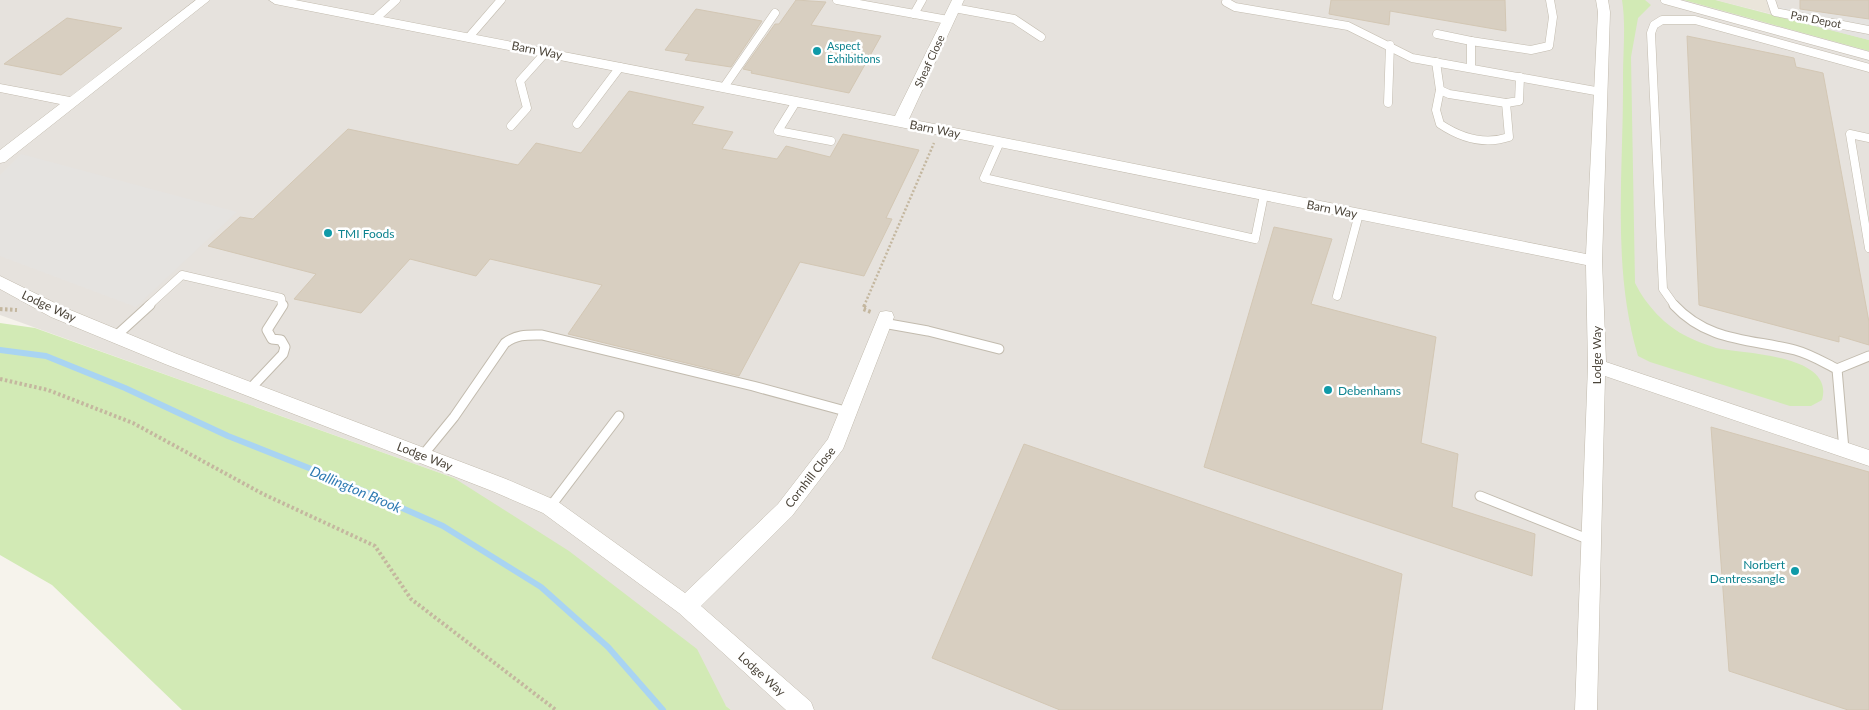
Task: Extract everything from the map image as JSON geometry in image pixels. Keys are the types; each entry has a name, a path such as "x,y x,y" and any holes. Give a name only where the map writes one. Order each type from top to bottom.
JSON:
{"street":[{"path":"0,158 204,0"},
{"name":"Barn Way","path":"275,0 724,87 1594,262"},
{"name":"Lodge Way","path":"1586,710 1597,366 1594,262 1604,12 1602,0"},
{"name":"Sheaf Close","path":"900,122 953,9"},
{"path":"0,88 72,102"},
{"name":"Lodge Way","path":"0,282 57,312 117,335 171,359 423,455 550,507 686,606 803,710"},
{"name":"Cornhill Close","path":"686,606 786,510 836,444 885,320"},
{"path":"1597,366 1869,458"}],"lane":[{"path":"375,19 396,0"},
{"path":"470,37 502,0"},
{"path":"837,0 914,14 953,9 1014,19 1041,37"},
{"path":"914,14 922,0"},
{"path":"1227,0 1226,2 1235,7 1348,26 1390,45 1412,58 1601,92"},
{"path":"1437,34 1530,50 1549,46 1553,16 1550,0"},
{"path":"1665,0 1869,56"},
{"name":"Pan Depot","path":"1771,0 1775,12 1869,30"},
{"path":"724,87 775,13"},
{"path":"1869,68 1695,20 1662,20 1654,25 1651,32 1663,289 1668,300 1694,323 1709,330 1732,338 1800,352 1837,369 1869,356"},
{"path":"1471,41 1471,68"},
{"path":"1388,103 1390,45"},
{"path":"511,126 527,108 520,81 546,52"},
{"path":"1436,62 1440,90 1436,110 1440,124 1452,133 1469,138 1499,142 1509,137 1506,103"},
{"path":"577,124 620,67"},
{"path":"1440,90 1449,94 1506,103 1519,101 1520,77"},
{"path":"796,102 778,131 831,141"},
{"path":"1869,138 1850,134 1869,248"},
{"path":"1000,142 984,178 1255,239 1264,195"},
{"path":"1336,296 1359,214"},
{"path":"117,335 182,275 281,298 283,305 266,330 272,339 281,340 285,347 283,354 250,389"},
{"path":"885,320 999,349"},
{"path":"423,455 454,417 505,343 513,337 521,335 542,335 849,412"},
{"path":"1837,369 1844,450"},
{"path":"550,507 619,416"},
{"path":"1480,496 1590,540"}],"path":[{"path":"885,320 863,309 940,130"},
{"path":"0,379 48,390 133,423 263,494 375,546 411,599 556,710"}],"shaded area":[{"path":"0,0 1715,0 1770,14 1766,0 1869,0 1869,710 731,710 454,478 0,315"},
{"path":"1715,0 1766,0 1771,14"},
{"path":"1780,7 1869,19 1869,40 1783,18"},
{"path":"21,154 237,212 136,307 0,256 0,175"}],"green space":[{"path":"1622,0 1645,0 1651,5 1638,18 1631,57 1635,283 1657,314 1672,327 1688,337 1716,348 1784,359 1802,365 1815,373 1822,385 1822,400 1811,406 1790,406 1650,362 1638,356 1624,287 1622,252 1621,181 1624,28"},
{"path":"1684,0 1715,0 1869,40 1869,51"},
{"path":"0,323 35,328 454,478 569,551 697,649 726,706 731,710 182,710 52,585 0,555"}],"building":[{"name":"Aspect Exhibitions","path":"796,0 826,2 811,25 881,36 849,93 751,73 752,71 743,69 775,24 779,24"},
{"path":"1331,0 1505,0 1506,31 1390,11 1389,25 1329,14"},
{"path":"1800,0 1869,0 1869,19 1800,9"},
{"path":"696,9 762,21 731,67 685,60 689,54 665,50"},
{"path":"67,18 122,28 61,75 4,64"},
{"path":"1687,36 1794,58 1796,67 1823,73 1869,322 1869,345 1839,336 1839,342 1699,305"},
{"path":"629,91 704,107 692,124 733,132 722,149 777,159 786,146 830,157 843,134 919,150 886,218 892,219 864,276 800,262 739,376 568,334 602,285 490,259 476,276 410,259 361,313 294,299 316,274 208,246 240,217 253,219 348,129 518,165 536,143 581,153"},
{"name":"Debenhams","path":"1274,227 1332,239 1311,304 1436,337 1421,443 1458,454 1452,507 1535,534 1532,576 1204,467"},
{"name":"Norbert Dentressangle","path":"1711,427 1869,472 1869,710 1848,710 1729,671"},
{"path":"1024,444 1402,574 1382,710 1060,710 932,658"}],"waterway":[{"name":"Dallington Brook","path":"0,350 46,356 125,388 228,436 329,476 443,526 541,587 608,647 663,710"}],"place":[{"name":"Aspect Exhibitions","path":"817,51"},
{"name":"TMI Foods","path":"328,233"},
{"name":"Debenhams","path":"1328,390"},
{"name":"Norbert Dentressangle","path":"1795,571"}]}
